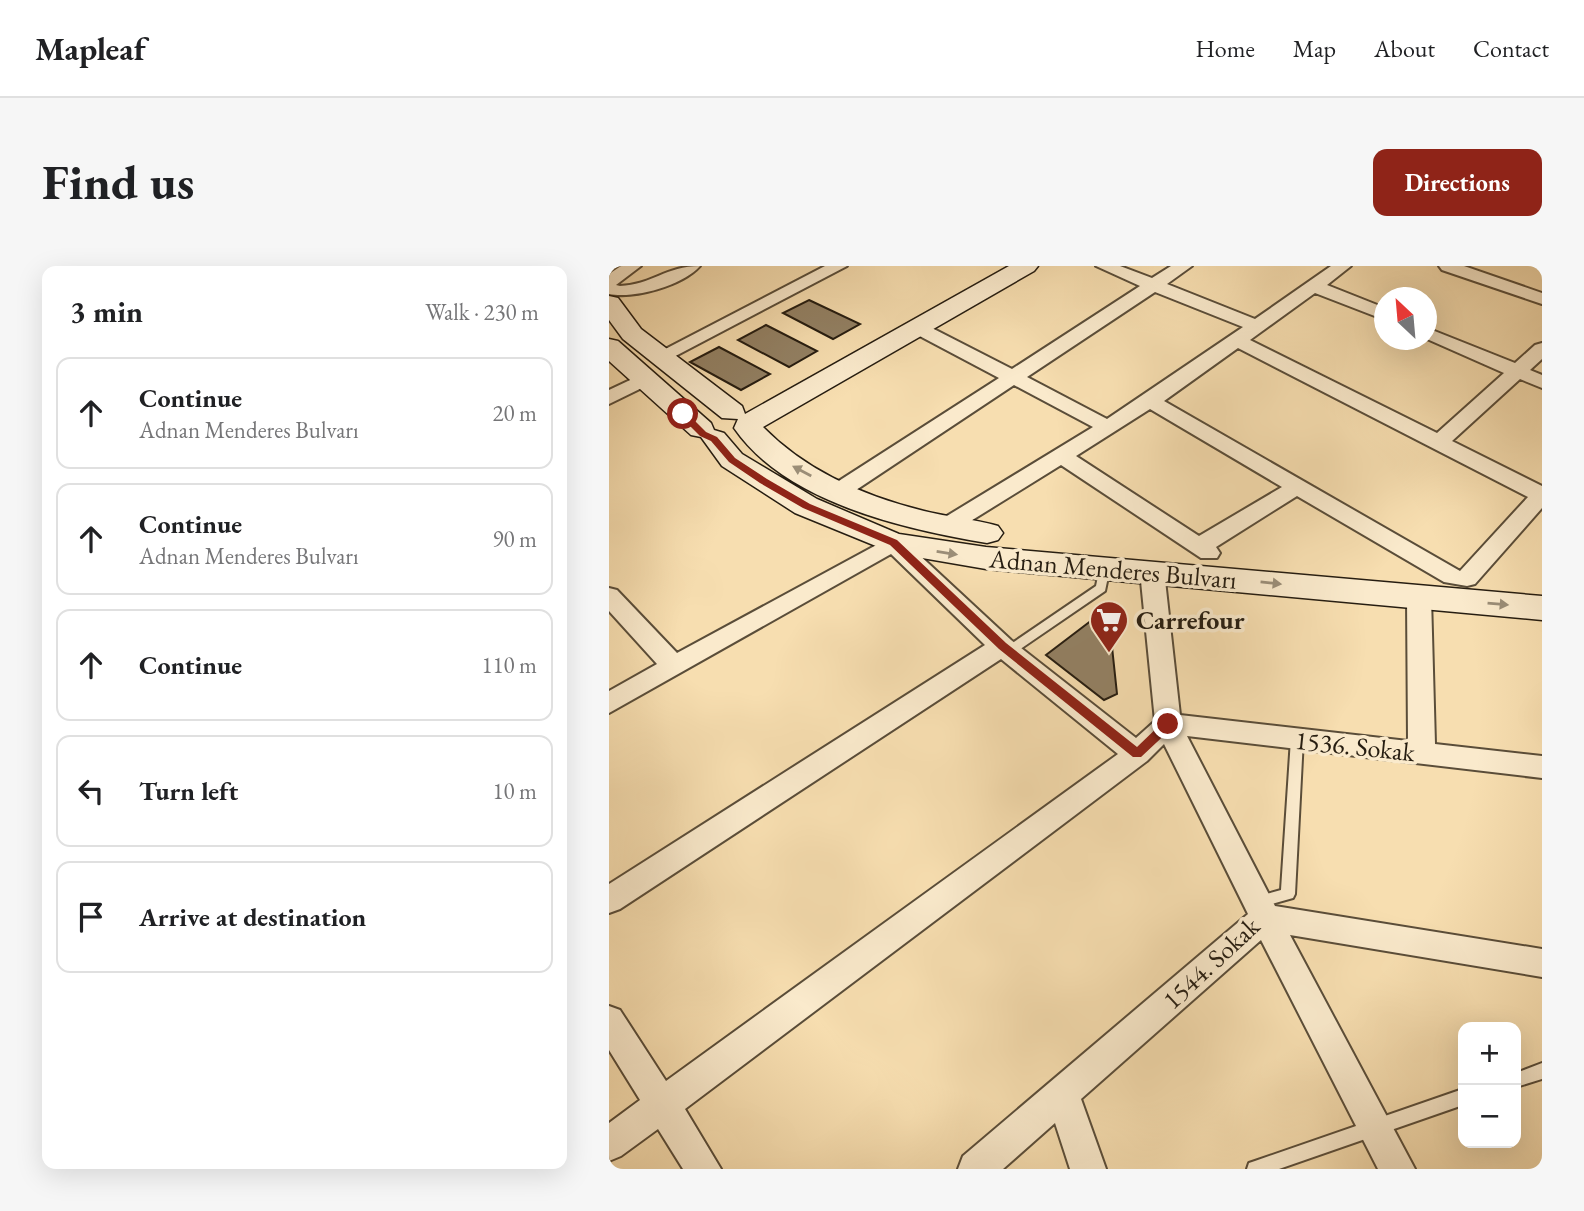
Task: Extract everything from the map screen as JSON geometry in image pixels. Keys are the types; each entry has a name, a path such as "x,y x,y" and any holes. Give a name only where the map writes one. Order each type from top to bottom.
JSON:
{"main road":[{"path":"708,434 738,436 742,419 997,266"},
{"path":"742,419 920,329 1026,266"},
{"name":"Adnan Menderes Bulvarı","path":"609,303 652,368 732,460 806,506 893,543 986,558 1542,608"},
{"name":"Adnan Menderes Bulvarı","path":"609,347 742,419 761,444 787,463 839,491 890,513 945,527 1542,584"}],"street":[{"path":"609,282 632,266"},
{"path":"609,289 623,293 649,285 691,266"},
{"path":"789,266 813,279"},
{"path":"609,398 652,368 838,266"},
{"path":"1105,266 1257,326"},
{"path":"839,491 1008,377 1183,266"},
{"path":"945,527 1063,457 1150,401 1342,266"},
{"path":"1448,266 1542,299"},
{"path":"1314,286 1374,311"},
{"path":"920,329 1108,427"},
{"path":"1437,338 1542,382"},
{"path":"1150,401 1459,577 1542,495 1238,341"},
{"path":"1437,444 1520,372 1542,349"},
{"path":"1063,457 1205,550 1298,486"},
{"path":"609,703 893,543 1006,648 1137,754"},
{"name":"1544. Sokak","path":"976,1169 1261,910 1168,724 1152,571"},
{"path":"609,596 673,665"},
{"path":"1419,597 1422,753"},
{"path":"609,900 1006,648"},
{"path":"609,1144 1137,754 1168,724"},
{"name":"1536. Sokak","path":"1168,724 1542,767"},
{"path":"1261,910 1542,963"},
{"path":"1261,910 1397,1169"},
{"path":"609,1021 703,1169"},
{"path":"1062,1092 1088,1169"}],"lane":[{"path":"1006,648 1101,587 1105,567"},
{"path":"1261,910 1288,894 1297,739"},
{"path":"1521,1078 1542,1071"},
{"path":"1255,1169 1458,1099"}],"building":[{"path":"809,300 860,324 833,339 783,313"},
{"path":"766,325 817,351 789,367 738,340"},
{"path":"719,347 770,374 741,390 690,362"},
{"path":"1096,617 1110,628 1117,694 1104,700 1046,655"}],"place":[{"name":"Carrefour","path":"1109,654"}],"route":[{"path":"683,414 701,429 703,434 714,439 732,460 764,481 806,506 893,543 1002,646 1137,754 1168,724"}]}
